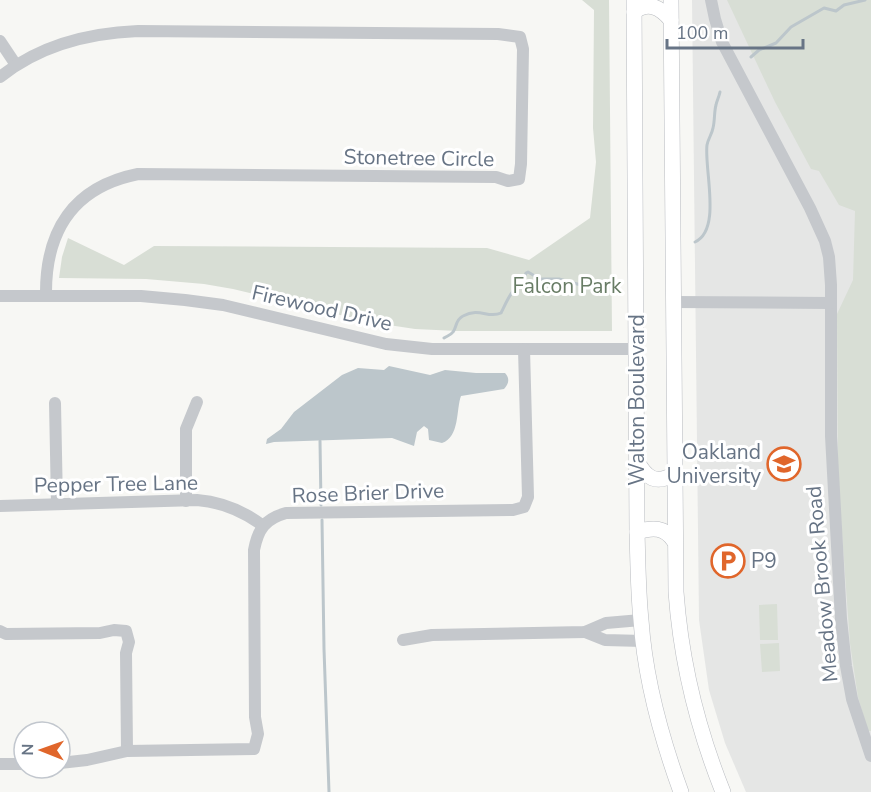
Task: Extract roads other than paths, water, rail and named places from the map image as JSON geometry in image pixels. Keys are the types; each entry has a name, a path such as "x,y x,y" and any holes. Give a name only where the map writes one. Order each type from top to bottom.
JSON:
{"main road":[{"path":"671,0 671,20"},
{"path":"634,6 653,6 662,10 671,20"},
{"name":"Walton Boulevard","path":"634,6 640,620 657,715 681,792"},
{"name":"Walton Boulevard","path":"671,20 676,592 681,643 689,685 705,745 723,792"},
{"path":"637,461 650,478 660,480 674,474"},
{"path":"638,532 661,529 670,535 674,542"}],"street":[{"name":"Meadow Brook Road","path":"711,0 715,20 733,64 820,227 830,263 832,459 843,647 852,699 871,756"},
{"name":"Stonetree Circle","path":"0,77 16,65 55,46 111,32 510,34 520,37 523,49 519,179 508,181 496,177 138,174 123,177 86,196 62,223 48,254 46,296"},
{"path":"0,41 16,65"},
{"name":"Firewood Drive","path":"0,296 141,296 185,300 223,305 386,344 432,349 636,348"},
{"path":"673,302 831,303"},
{"name":"Rose Brier Drive","path":"262,525 273,517 286,513 513,510 524,507 528,497 524,349"},
{"path":"186,501 186,429 197,402"},
{"path":"55,403 57,504"},
{"name":"Pepper Tree Lane","path":"0,506 209,501 238,510 262,525"},
{"path":"72,762 127,751 254,749 258,734 255,717 254,550 262,525"},
{"path":"404,639 432,635 585,632 606,623 640,620"},
{"path":"0,631 6,634 126,631 129,642 126,653 127,751"},
{"path":"585,632 605,640 643,640"}],"waterway":[{"path":"751,57 759,50 776,43 791,27 824,8 836,11 844,5 865,0"},
{"path":"695,242 703,235 708,225 710,198 707,145 720,92"},
{"path":"444,338 452,333 463,316 474,313 492,315 501,313 510,296 528,272 540,279 559,279 581,285"},
{"path":"320,441 321,505"},
{"path":"322,520 329,792"}],"place":[{"name":"Oakland University","path":"784,464"},
{"name":"P9","path":"728,561"}],"park label":[{"name":"Falcon Park","path":"567,286"}]}
